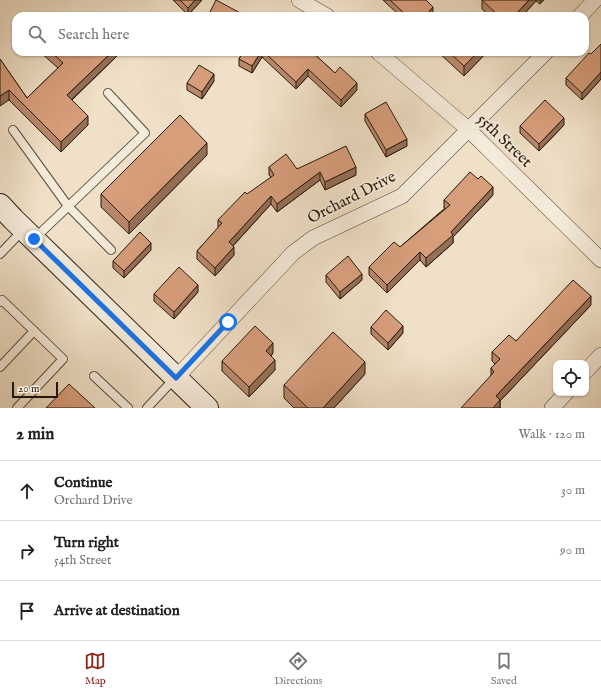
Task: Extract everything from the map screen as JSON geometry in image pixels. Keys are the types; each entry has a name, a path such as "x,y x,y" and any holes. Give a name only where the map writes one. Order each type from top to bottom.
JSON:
{"main road":[{"path":"0,204 28,234 207,408"}],"street":[{"path":"299,0 320,12"},
{"path":"584,12 594,0"},
{"name":"55th Street","path":"383,56 469,130 601,260"},
{"name":"Orchard Drive","path":"176,378 293,253 313,238 402,196 542,56"},
{"path":"589,368 601,355"},
{"path":"552,408 563,396"}],"lane":[{"path":"0,254 68,206 145,132 108,93"},
{"path":"13,130 68,206 111,250"},
{"path":"0,302 2,300 63,359 17,408"},
{"path":"0,366 34,331"},
{"path":"94,376 128,408"},
{"path":"147,408 176,378"}],"building":[{"path":"180,0 195,0 188,8"},
{"path":"216,0 238,12 210,12"},
{"path":"390,0 426,0 433,7 429,12 403,12"},
{"path":"482,0 529,0 518,12 495,12"},
{"path":"601,44 601,72 582,93 566,78 586,56 589,56 589,53 591,54"},
{"path":"55,56 108,56 67,95 88,116 61,142 9,90 0,96 0,59 27,98 63,63"},
{"path":"241,56 258,56 252,66 239,59"},
{"path":"268,56 316,56 335,73 340,67 357,83 341,100 308,69 296,82"},
{"path":"453,56 474,56 464,66"},
{"path":"199,65 214,74 202,92 187,83"},
{"path":"545,100 564,118 539,144 520,126"},
{"path":"386,102 407,139 386,150 365,114"},
{"path":"180,115 207,143 129,222 101,194"},
{"path":"346,146 356,167 325,182 320,172 277,204 271,196 229,242 234,247 215,268 197,251 222,223 218,220 245,192 247,194 274,175 269,167 286,154 297,169"},
{"path":"470,172 478,179 481,176 493,187 451,232 453,235 426,258 420,252 387,285 369,267 394,242 400,247 450,205 444,200"},
{"path":"140,232 151,243 124,271 113,261"},
{"path":"348,256 362,274 340,292 326,275"},
{"path":"179,267 198,285 174,312 154,294"},
{"path":"573,280 591,296 496,396 500,400 493,408 461,408 494,372 491,368 500,359 492,352 509,335 516,341"},
{"path":"386,310 403,326 388,343 371,327"},
{"path":"255,326 273,343 266,351 275,360 249,387 222,361"},
{"path":"333,332 365,362 323,408 308,408 284,385"},
{"path":"69,384 95,408 46,408"}],"route":[{"path":"34,239 176,378 228,322"}]}
